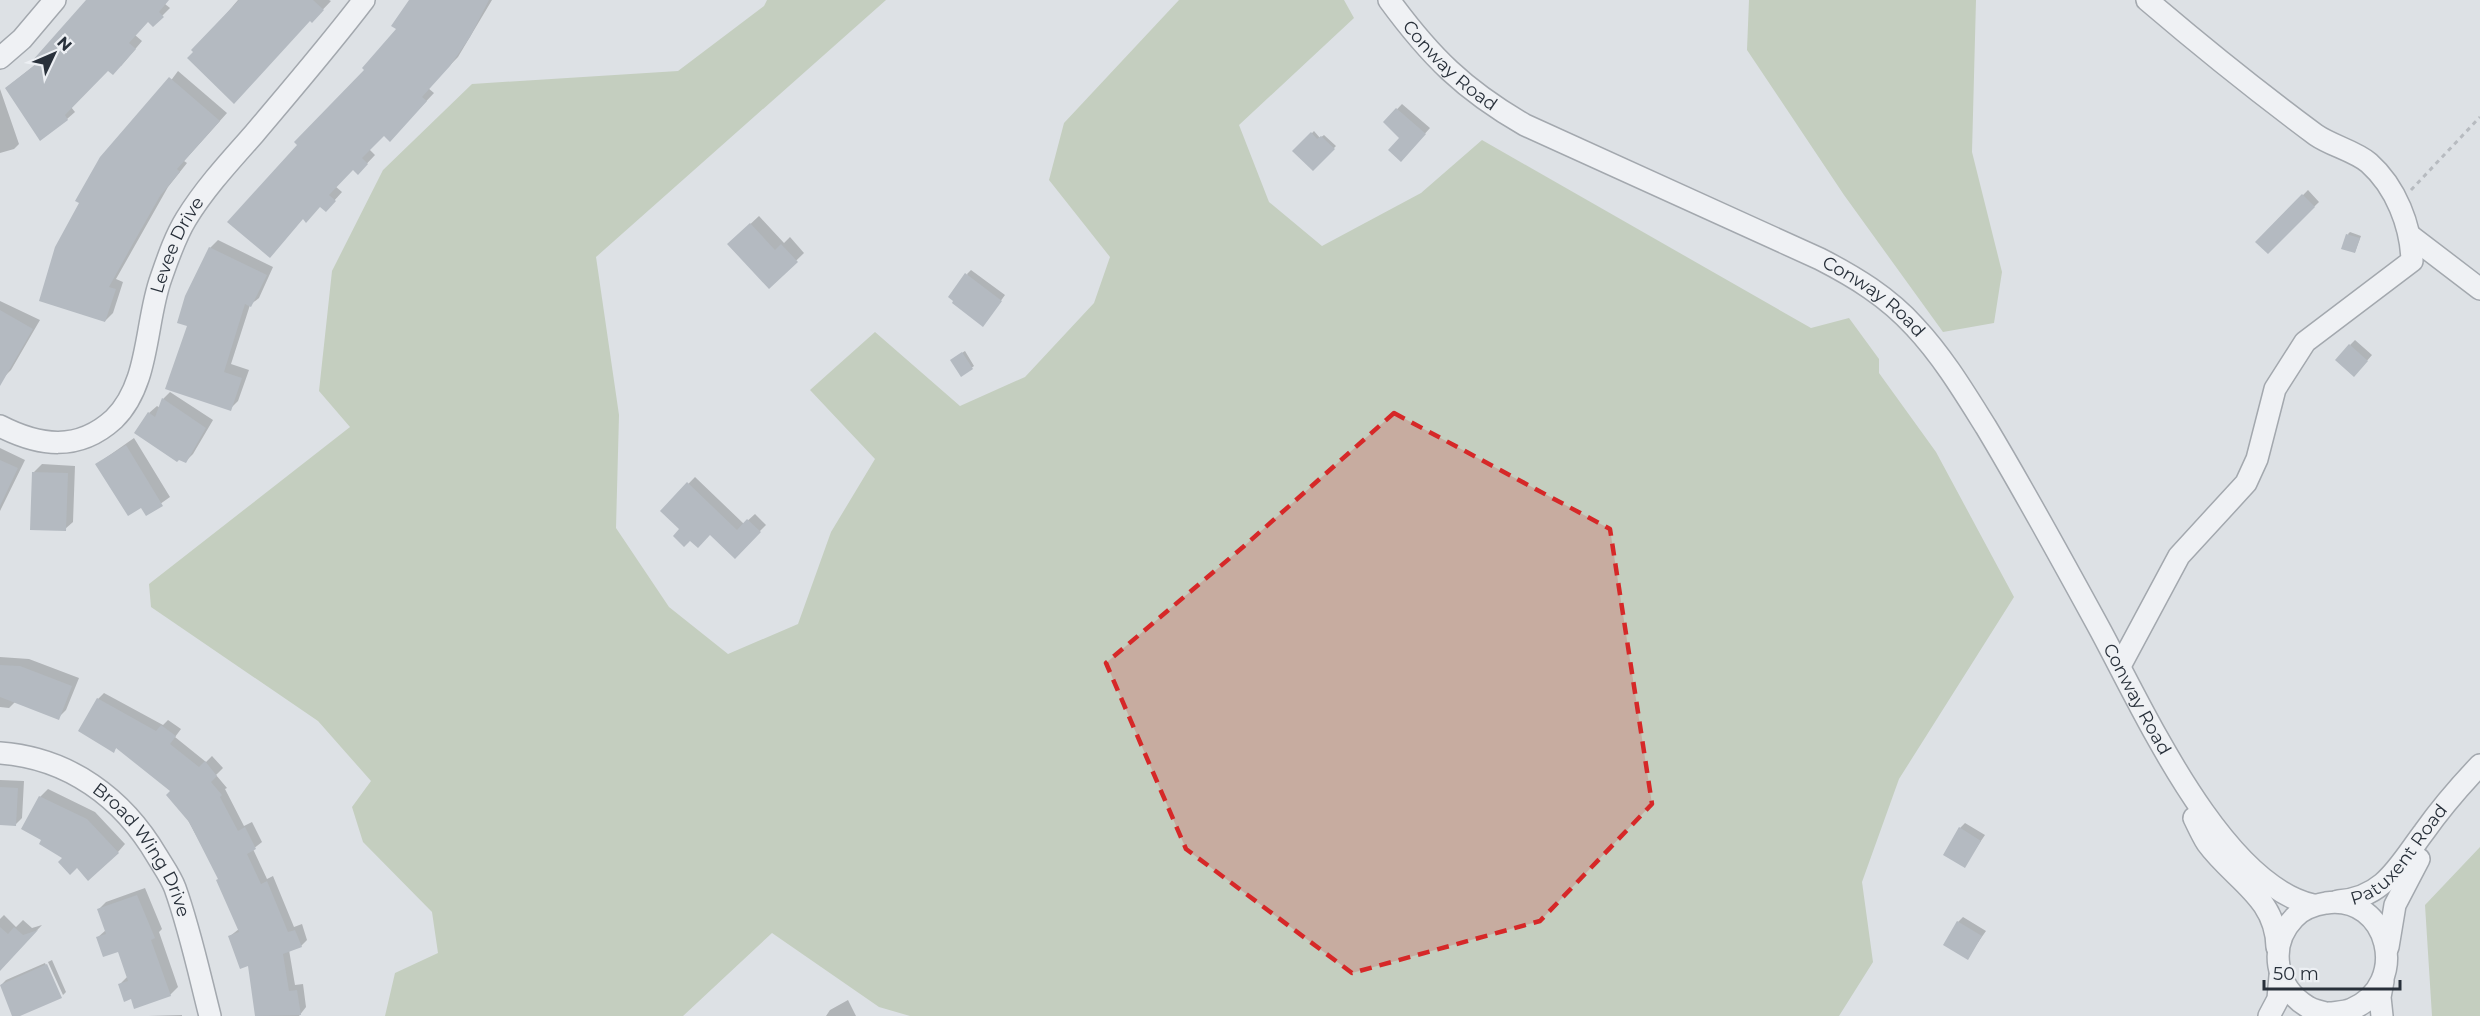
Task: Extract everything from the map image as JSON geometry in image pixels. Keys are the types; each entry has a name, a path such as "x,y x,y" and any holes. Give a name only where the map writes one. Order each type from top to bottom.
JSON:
{"street":[{"path":"0,58 22,39 55,0"},
{"name":"Levee Drive","path":"0,426 26,439 48,443 70,442 91,434 113,419 126,404 136,382 160,281 185,220 206,190 337,36 364,0"},
{"name":"Conway Road","path":"1389,0 1432,54 1455,78 1488,104 1525,125 1820,259 1858,279 1885,299 1914,326 1942,359 2017,478 2180,778 2218,832 2240,856 2287,896 2313,905"},
{"path":"2120,666 2179,556 2246,483 2257,459 2275,389 2305,342 2412,261 2412,237 2391,189 2368,162 2328,143 2236,75 2147,0"},
{"path":"2412,237 2480,289"},
{"name":"Broad Wing Drive","path":"0,753 16,754 69,771 108,794 142,830 174,885 210,1016"},
{"name":"Patuxent Road","path":"2335,902 2366,896 2392,877 2454,792 2480,765"},
{"name":"Conway Road","path":"2180,778 2191,813 2208,843 2270,912 2276,934 2280,976 2292,995 2309,1008 2322,1014 2351,1010 2370,999 2383,981"},
{"name":"Patuxent Road","path":"2388,960 2389,932 2395,905 2454,792"},
{"name":"Conway Road","path":"2277,955 2282,934 2295,916 2313,905 2335,902 2356,907 2373,920 2385,939 2388,960 2380,997 2382,1016"},
{"path":"2269,1016 2278,999 2280,976"}],"path":[{"path":"2397,204 2480,117"}],"highlighted area":[{"path":"1394,413 1610,529 1652,804 1540,921 1352,973 1186,849 1106,663 1243,547"}],"green space":[{"path":"767,0 886,0 596,257 619,415 616,528 669,607 728,654 798,624 831,532 875,459 810,390 875,332 960,406 1025,377 1094,303 1110,257 1049,180 1064,123 1179,0 1344,0 1354,18 1239,125 1269,202 1322,246 1421,193 1482,140 1811,328 1849,318 1879,359 1879,373 1936,452 2014,597 1899,779 1862,882 1873,962 1839,1016 910,1016 879,1007 772,933 683,1016 385,1016 395,973 438,953 432,912 363,842 352,807 371,781 318,721 151,607 149,584 350,427 319,391 332,271 383,170 472,84 678,71 764,6"},
{"path":"1749,0 1976,0 1972,152 2002,272 1994,323 1943,332 1844,195 1747,50"},
{"path":"2480,847 2480,1016 2432,1016 2425,905"}],"building":[{"path":"86,0 169,0 159,12 164,17 153,27 148,22 129,43 136,49 113,75 108,71 65,115 68,120 40,141 5,88 35,65 32,61"},
{"path":"239,0 313,0 324,10 312,23 310,21 234,104 187,58 193,52 191,50"},
{"path":"409,0 489,0 470,37 450,66 422,97 427,101 390,142 384,136 362,158 368,164 358,175 353,170 329,195 336,201 326,212 320,207 306,223 303,219 270,258 227,222 297,145 294,142 364,70 362,68 396,29 391,26"},
{"path":"169,77 220,121 177,169 180,172 160,196 109,287 116,289 105,322 39,301 55,247 79,203 75,201 100,157"},
{"path":"1396,108 1426,134 1401,162 1388,150 1399,138 1383,122"},
{"path":"1311,132 1317,139 1321,136 1335,149 1313,171 1292,151"},
{"path":"2302,194 2315,207 2268,254 2255,242"},
{"path":"750,223 775,250 781,244 798,262 769,289 727,244"},
{"path":"2346,234 2360,238 2355,253 2341,249"},
{"path":"209,247 267,275 251,307 245,304 224,372 242,378 231,411 165,389 187,326 177,323 185,296"},
{"path":"965,273 1002,301 983,327 952,303 953,301 948,297"},
{"path":"0,310 33,329 0,386"},
{"path":"2349,344 2368,361 2354,377 2335,360"},
{"path":"962,352 973,369 961,377 950,360"},
{"path":"162,398 206,428 186,463 179,460 177,462 134,433 148,412 155,417"},
{"path":"126,445 163,506 146,516 141,508 128,516 95,464"},
{"path":"0,460 18,468 0,506"},
{"path":"32,472 68,473 66,531 30,530"},
{"path":"687,482 737,530 747,519 761,532 735,559 710,535 698,548 690,541 684,547 673,536 679,529 660,511"},
{"path":"0,665 20,666 72,686 59,720 0,697"},
{"path":"97,698 156,731 161,725 176,736 170,744 199,767 205,761 217,776 211,782 222,795 220,797 238,831 245,827 256,849 247,854 261,884 267,881 288,932 295,930 302,947 283,954 289,991 297,990 301,1015 255,1016 248,966 240,969 228,936 239,932 216,880 218,879 189,822 166,795 170,791 116,748 114,753 78,731"},
{"path":"0,787 18,788 16,826 0,825"},
{"path":"39,796 87,819 119,853 88,881 77,868 70,875 58,862 62,858 39,844 41,840 21,829"},
{"path":"1959,827 1981,841 1965,868 1943,855"},
{"path":"137,895 155,938 151,940 171,996 134,1009 131,999 124,1002 118,984 128,981 118,952 103,957 96,937 106,934 97,909"},
{"path":"1957,921 1982,936 1968,960 1943,945"},
{"path":"0,927 8,934 14,927 23,935 38,930 0,971"},
{"path":"47,964 62,998 20,1016 12,1016 0,985"}]}
